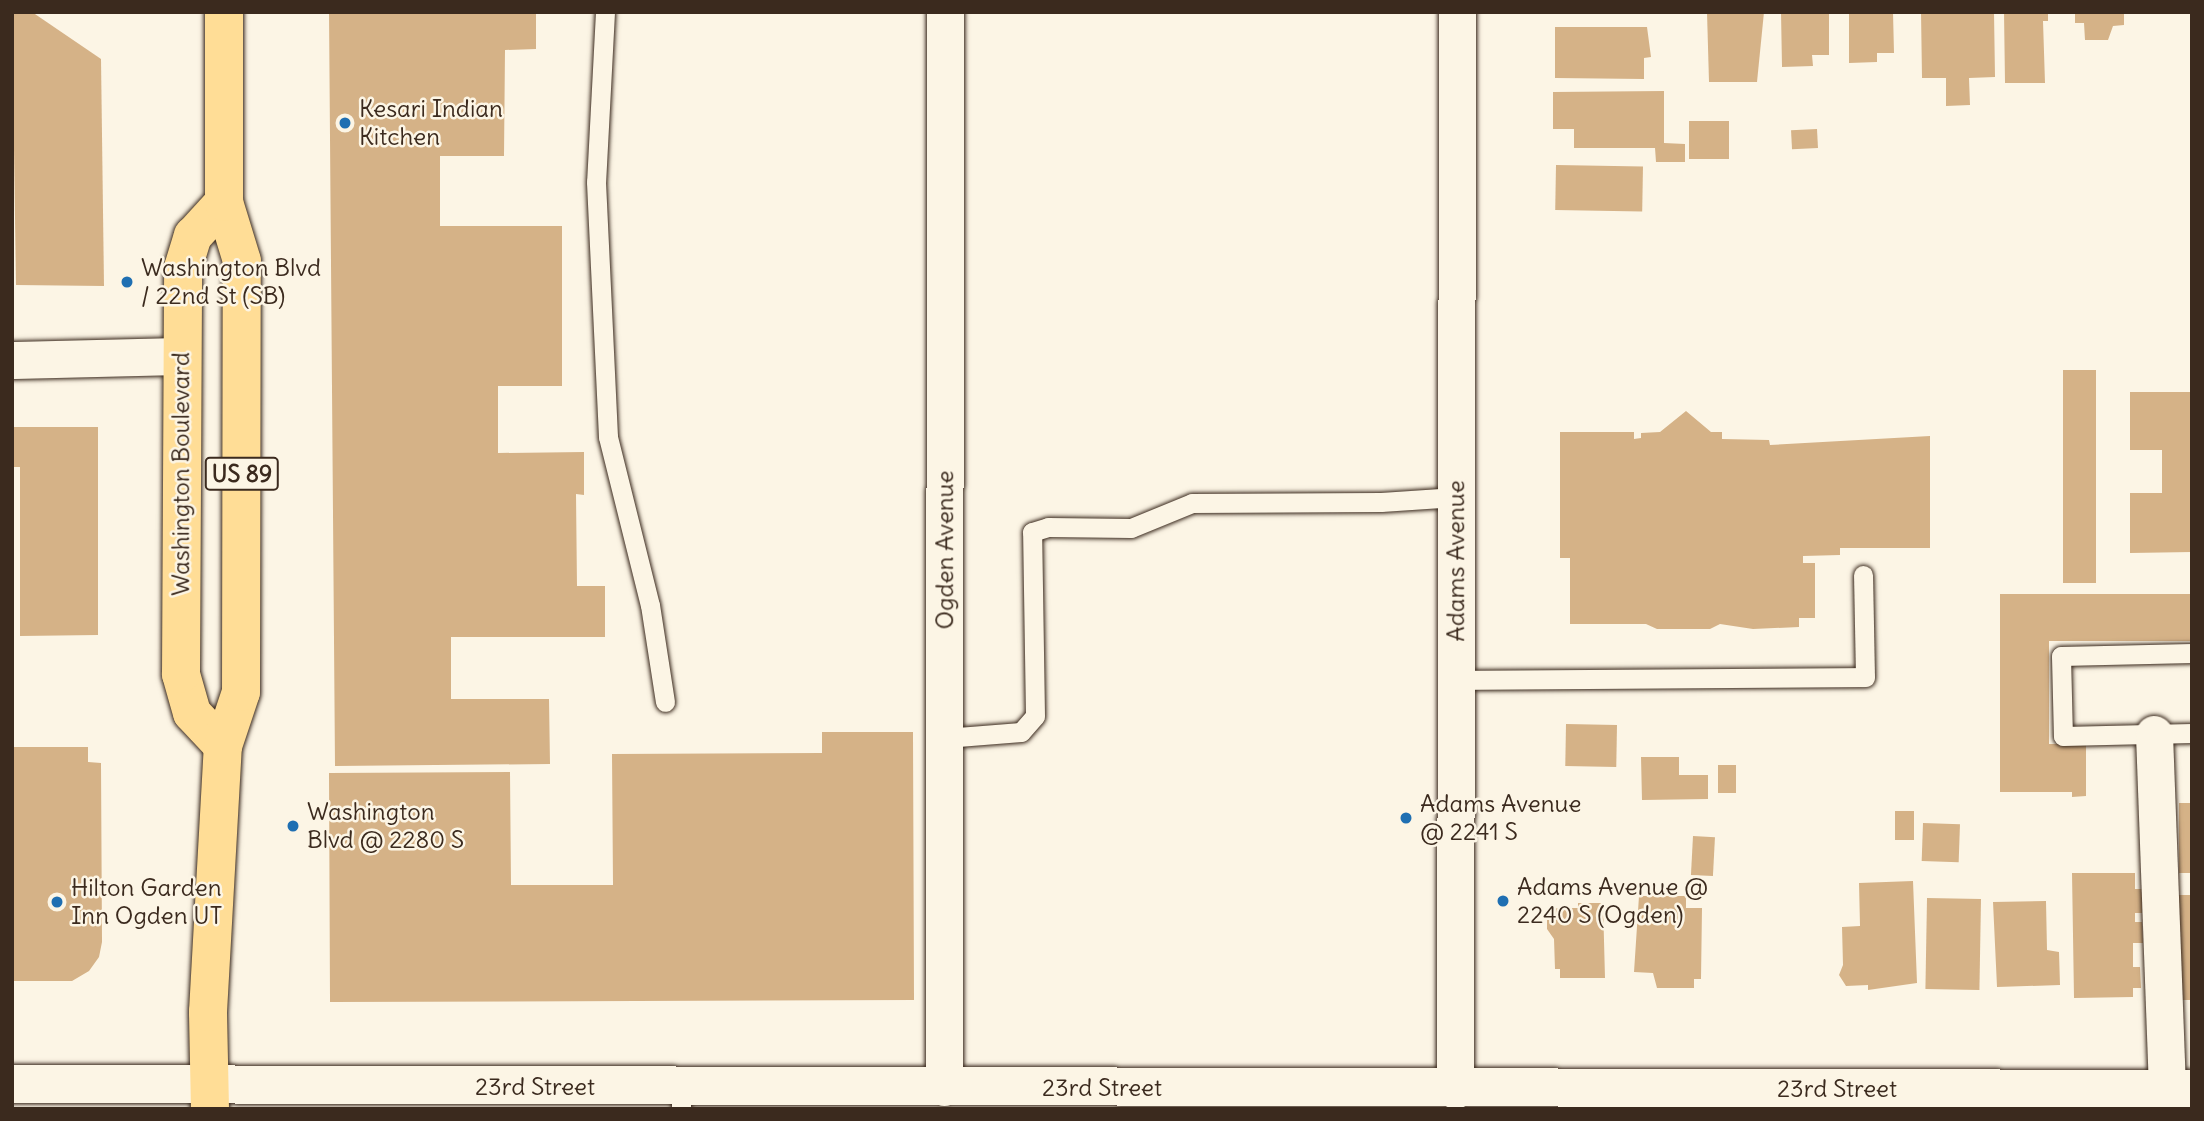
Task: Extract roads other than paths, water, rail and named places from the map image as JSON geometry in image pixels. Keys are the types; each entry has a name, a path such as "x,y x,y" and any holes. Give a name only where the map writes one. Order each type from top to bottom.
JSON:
{"main road":[{"name":"US 89","path":"210,1097 208,1013 223,746 241,692 242,261 224,202 223,12"},
{"name":"Washington Boulevard","path":"223,746 192,713 181,674 181,356 186,251 201,222 224,202"}],"street":[{"name":"Ogden Avenue","path":"944,1087 945,12"},
{"name":"Adams Avenue","path":"1455,1099 1457,12"},
{"path":"12,360 181,356"},
{"path":"2154,734 2179,1089"},
{"name":"23rd Street","path":"12,1084 210,1097 681,1098 944,1087 1455,1099 1751,1099 2179,1089"}],"lane":[{"path":"605,12 596,182 608,437 650,605 665,702"},
{"path":"945,738 1021,732 1035,716 1032,532 1048,527 1131,528 1192,503 1381,502 1456,497"},
{"path":"1455,680 1866,677 1863,575"},
{"path":"2192,653 2061,656 2063,736 2192,733"}],"place":[{"name":"Kesari Indian Kitchen","path":"345,123"},
{"name":"Washington Blvd / 22nd St (SB)","path":"127,282"},
{"name":"Adams Avenue @ 2241 S","path":"1406,818"},
{"name":"Washington Blvd @ 2280 S","path":"293,826"},
{"name":"Adams Avenue @ 2240 S (Ogden)","path":"1503,901"},
{"name":"Hilton Garden Inn Ogden UT","path":"57,902"}]}
